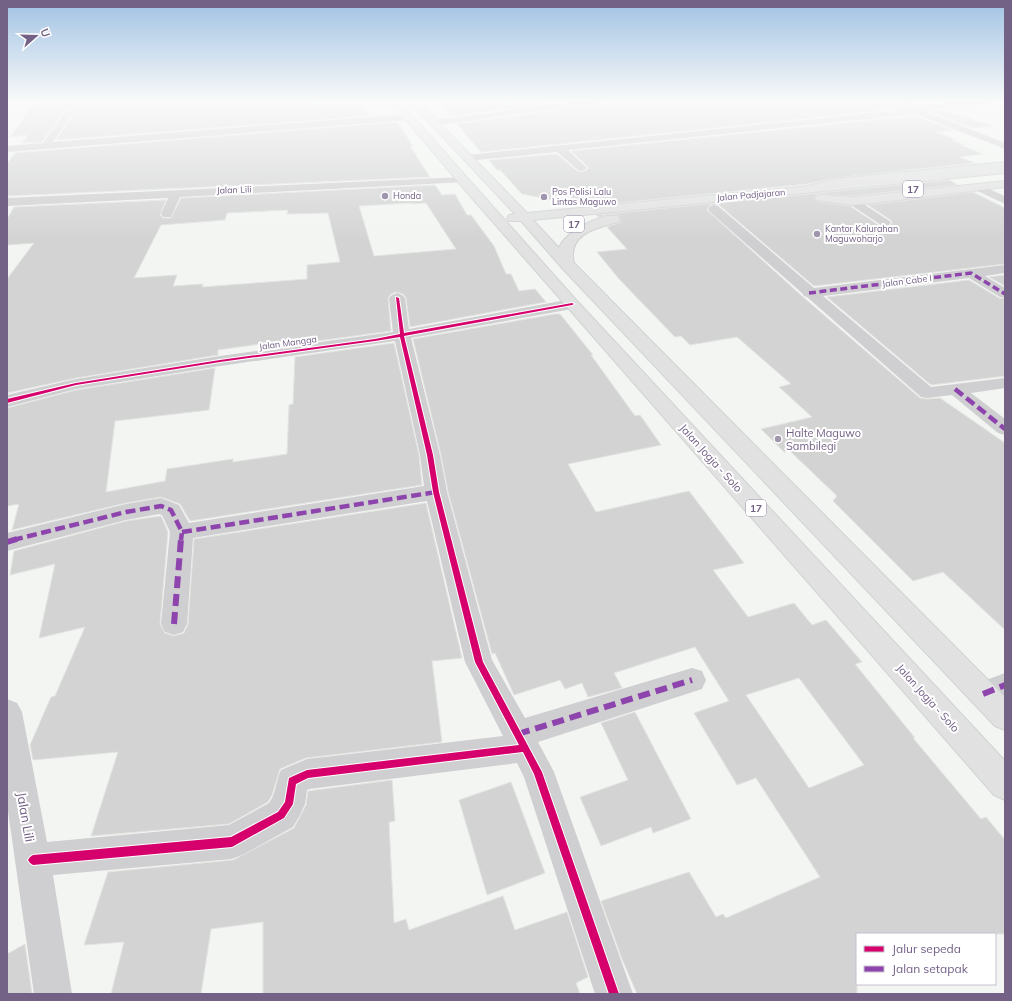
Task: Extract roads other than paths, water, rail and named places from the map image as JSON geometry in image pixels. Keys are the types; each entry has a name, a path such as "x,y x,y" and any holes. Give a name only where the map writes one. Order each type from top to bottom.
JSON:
{"main road":[{"name":"17","path":"434,148 462,180 509,223 534,228 568,265 994,690 1005,717"},
{"name":"17","path":"457,148 501,192 509,223"},
{"path":"804,190 835,182 1005,166"},
{"name":"Jalan Padjajaran","path":"509,223 594,210 1005,170"},
{"name":"Jalan Padjajaran","path":"509,223 534,228 1005,179"},
{"path":"821,198 852,201 1005,184"},
{"path":"501,192 531,203 558,209 594,210"},
{"path":"771,193 785,202"},
{"path":"568,265 565,258 565,249 568,242 575,235 588,228 614,220"},
{"name":"Jalan Jogja - Solo","path":"509,223 572,304 1005,784"}],"street":[{"path":"7,149 24,148"},
{"path":"467,158 559,148 582,168"},
{"name":"Jalan Lili","path":"7,202 462,180"},
{"path":"978,187 1005,200"},
{"path":"167,214 176,193"},
{"path":"852,201 885,222"},
{"path":"714,209 809,293 927,393 1005,383"},
{"name":"Jalan Cabe I","path":"809,293 1005,269"},
{"path":"971,273 1005,294"},
{"path":"397,298 402,335 430,455 436,492 479,662 538,772 614,994"},
{"name":"Jalan Mangga","path":"7,400 76,384 220,361 402,335 572,304"},
{"path":"955,390 1005,429"},
{"path":"182,532 436,492"},
{"path":"7,542 126,512 161,506 171,510 182,532 174,624"},
{"path":"33,860 232,842 281,815 288,804 292,781 307,774 521,741 692,680"},
{"name":"Jalan Lili","path":"7,712 33,860 52,994"}],"place":[{"name":"Honda","path":"385,196"},
{"name":"Pos Polisi Lalu Lintas Maguwo","path":"544,197"},
{"name":"Kantor Kalurahan Maguwoharjo","path":"817,234"},
{"name":"Halte Maguwo Sambilegi","path":"778,439"}]}
